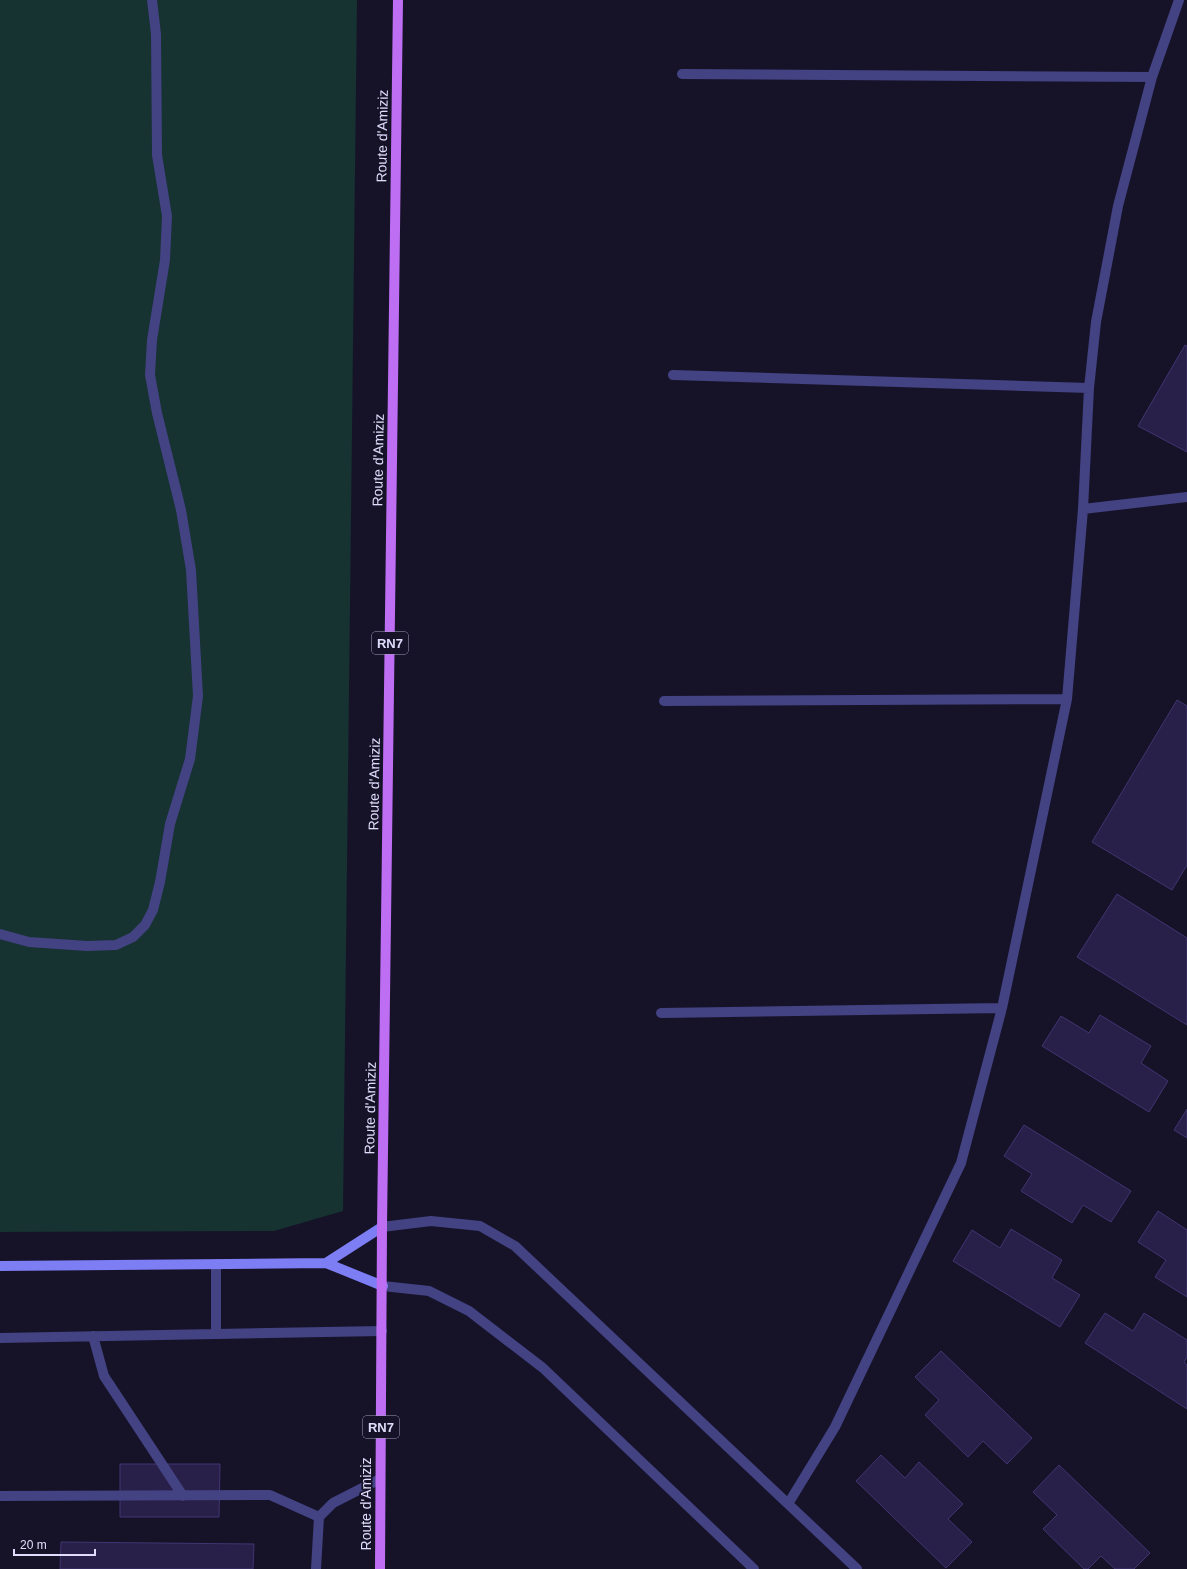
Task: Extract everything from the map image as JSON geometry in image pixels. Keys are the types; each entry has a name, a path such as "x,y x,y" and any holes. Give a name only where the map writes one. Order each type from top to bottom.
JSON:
{"main road":[{"name":"Route d'Amiziz","path":"380,1569 382,1227 398,0"}],"street":[{"path":"0,934 29,942 87,946 116,945 133,937 145,925 153,910 160,882 170,824 190,759 198,696 191,570 181,510 157,413 150,375 152,340 165,260 167,216 157,155 156,34 152,0"},
{"path":"788,1504 835,1428 961,1164 1002,1008 1067,698 1083,509 1089,388 1096,322 1118,206 1152,77 1179,0"},
{"path":"682,74 1152,77"},
{"path":"673,375 1089,388"},
{"path":"1083,509 1187,497"},
{"path":"664,701 1067,698"},
{"path":"661,1013 1002,1008"},
{"path":"326,1262 382,1227 431,1221 480,1226 515,1246 857,1569"},
{"path":"0,1266 326,1262 382,1286 429,1292 469,1311 543,1368 754,1569"},
{"path":"216,1264 216,1334"},
{"path":"0,1338 382,1331"},
{"path":"93,1336 104,1376 183,1496"},
{"path":"316,1569 319,1517 333,1503 380,1479"},
{"path":"0,1496 270,1495 319,1517"}],"green space":[{"path":"0,0 357,0 343,1211 274,1231 0,1232"}],"building":[{"path":"1185,345 1187,346 1187,452 1138,426"},
{"path":"1177,700 1187,706 1187,865 1172,890 1092,842"},
{"path":"1117,894 1187,938 1187,1025 1077,957"},
{"path":"1100,1015 1151,1046 1141,1063 1168,1081 1149,1112 1042,1046 1061,1016 1089,1033"},
{"path":"1187,1109 1187,1138 1174,1130"},
{"path":"1024,1125 1131,1191 1111,1222 1083,1205 1072,1223 1021,1191 1032,1174 1004,1156"},
{"path":"1158,1211 1187,1230 1187,1297 1155,1277 1166,1260 1138,1242"},
{"path":"1011,1229 1062,1260 1052,1278 1080,1295 1060,1327 953,1261 972,1230 1000,1248"},
{"path":"1105,1313 1133,1331 1144,1313 1187,1340 1187,1357 1184,1362 1187,1365 1187,1409 1085,1343"},
{"path":"941,1351 1032,1438 1007,1464 983,1441 968,1457 925,1415 939,1400 915,1377"},
{"path":"881,1455 905,1478 919,1462 963,1504 948,1519 972,1542 946,1568 856,1481"},
{"path":"120,1464 220,1464 219,1517 120,1517"},
{"path":"1059,1465 1150,1553 1134,1569 1115,1569 1101,1556 1088,1569 1084,1569 1043,1529 1057,1515 1033,1492"},
{"path":"61,1542 254,1544 253,1569 60,1569"}]}
